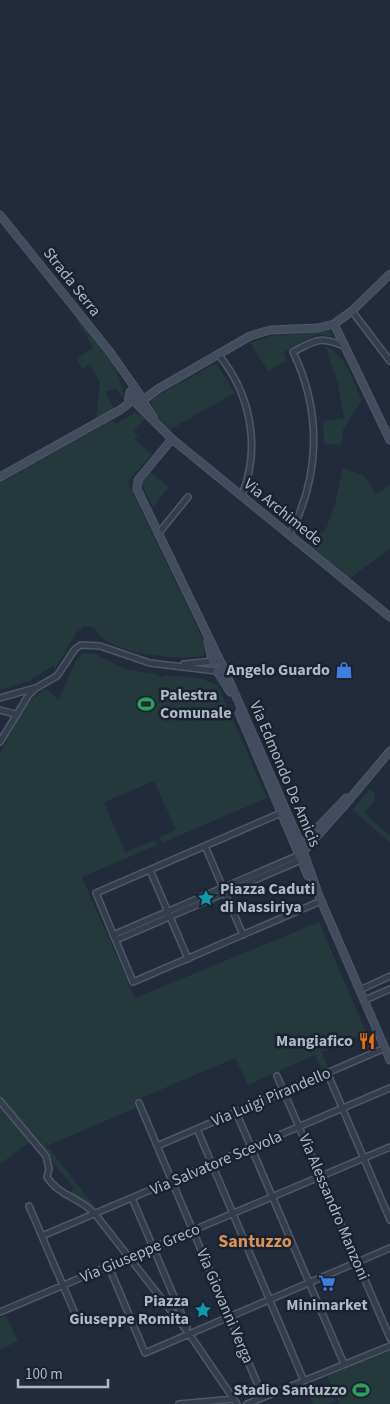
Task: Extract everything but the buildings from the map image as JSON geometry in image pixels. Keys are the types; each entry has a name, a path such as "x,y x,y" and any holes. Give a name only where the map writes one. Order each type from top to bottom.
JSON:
{"main road":[{"name":"Strada Serra","path":"0,215 34,255 120,368 137,400"},
{"path":"0,477 250,336 270,330 318,328 334,324 352,311 389,277"},
{"path":"334,324 388,429 390,440"},
{"path":"137,400 160,428"},
{"name":"Via Archimede","path":"137,400 144,413 172,439 390,617"},
{"path":"172,439 137,482 138,491 199,617 216,665"},
{"path":"199,617 216,665"},
{"name":"Via Edmondo De Amicis","path":"216,665 227,685 281,813 300,852 390,1060"},
{"name":"Via Edmondo De Amicis","path":"216,665 297,836 300,852"},
{"path":"300,852 313,830 359,786 390,751"},
{"path":"300,852 344,807 359,786"},
{"path":"297,836 313,830"}],"street":[{"path":"352,311 390,361"},
{"path":"290,534 309,488 314,437 309,394 293,352 316,340 324,339 344,346"},
{"path":"218,354 241,391 251,428 250,466 242,495"},
{"path":"158,534 188,497"},
{"path":"0,698 36,688 57,676 74,649 88,644 100,646 142,661 176,665 216,665"},
{"path":"176,665 203,662 216,665"},
{"path":"0,742 15,714 36,688"},
{"path":"0,710 15,714"},
{"path":"281,813 96,893 134,982 243,935 320,898"},
{"path":"205,846 243,935"},
{"path":"114,937 224,890 300,852"},
{"path":"150,870 188,959"},
{"path":"360,990 390,976"},
{"path":"370,986 374,996"},
{"path":"365,1000 390,989"},
{"name":"Via Luigi Pirandello","path":"157,1146 385,1048"},
{"path":"327,1072 390,1220"},
{"name":"Via Alessandro Manzoni","path":"278,1076 390,1338"},
{"name":"Via Salvatore Scevola","path":"42,1236 390,1088"},
{"path":"0,1101 46,1156 47,1177 52,1185 66,1196 88,1206 95,1214 190,1335 236,1402"},
{"name":"Via Giovanni Verga","path":"139,1104 263,1397"},
{"path":"236,1112 344,1364"},
{"path":"197,1129 304,1381"},
{"name":"Via Giuseppe Greco","path":"0,1312 390,1147"},
{"path":"132,1198 190,1335"},
{"path":"29,1206 74,1311"},
{"path":"109,1267 145,1353 390,1248"},
{"path":"247,1404 390,1346"},
{"path":"179,1404 227,1398 236,1402"}],"green space":[{"path":"75,317 112,362 126,399 124,400 117,389 105,392 115,409 96,419 100,383 90,364 82,369 77,359 93,347"},
{"path":"330,331 334,337 318,334 284,352 287,361 268,371 250,343 271,336"},
{"path":"325,346 344,362 362,400 343,430 341,445 324,444 323,421 344,418 337,381"},
{"path":"216,363 235,393 169,430 155,413 150,400"},
{"path":"134,413 146,418 134,431 138,436 134,439 152,454 128,482 207,648 203,656 177,657 143,654 112,644 101,637 95,628 84,626 77,632 55,669 53,666 29,681 0,690 0,483 113,420 115,424"},
{"path":"343,468 364,476 376,494 390,485 390,549 349,579 308,545 326,529 335,504"},
{"path":"150,472 169,487 153,507 141,483"},
{"path":"83,653 95,654 128,670 157,674 157,676 162,677 163,675 200,678 218,685 267,798 162,843 160,837 176,830 154,781 104,802 125,852 155,840 157,845 82,877 135,998 319,922 366,1032 322,1052 328,1067 321,1069 315,1055 248,1085 235,1058 134,1101 136,1108 47,1146 96,1208 67,1194 74,1188 0,1097 0,753 28,702 45,688 59,700 76,660"},
{"path":"370,789 374,792 375,800 364,813 390,835 390,842 352,810"},
{"path":"0,1106 30,1142 0,1164"},
{"path":"6,1315 18,1341 0,1350 0,1318"},
{"name":"Stadio Santuzzo","path":"390,1349 390,1404 339,1404 327,1376"},
{"path":"329,1387 335,1401 329,1404 313,1404 309,1395"}],"place":[{"name":"Angelo Guardo","path":"344,670"},
{"name":"Palestra Comunale","path":"146,704"},
{"name":"Piazza Caduti di Nassiriya","path":"206,898"},
{"name":"Mangiafico","path":"367,1041"},
{"name":"Minimarket","path":"327,1283"},
{"name":"Piazza Giuseppe Romita","path":"203,1310"},
{"name":"Stadio Santuzzo","path":"361,1390"}],"district":[{"name":"Santuzzo","path":"255,1241"}]}
